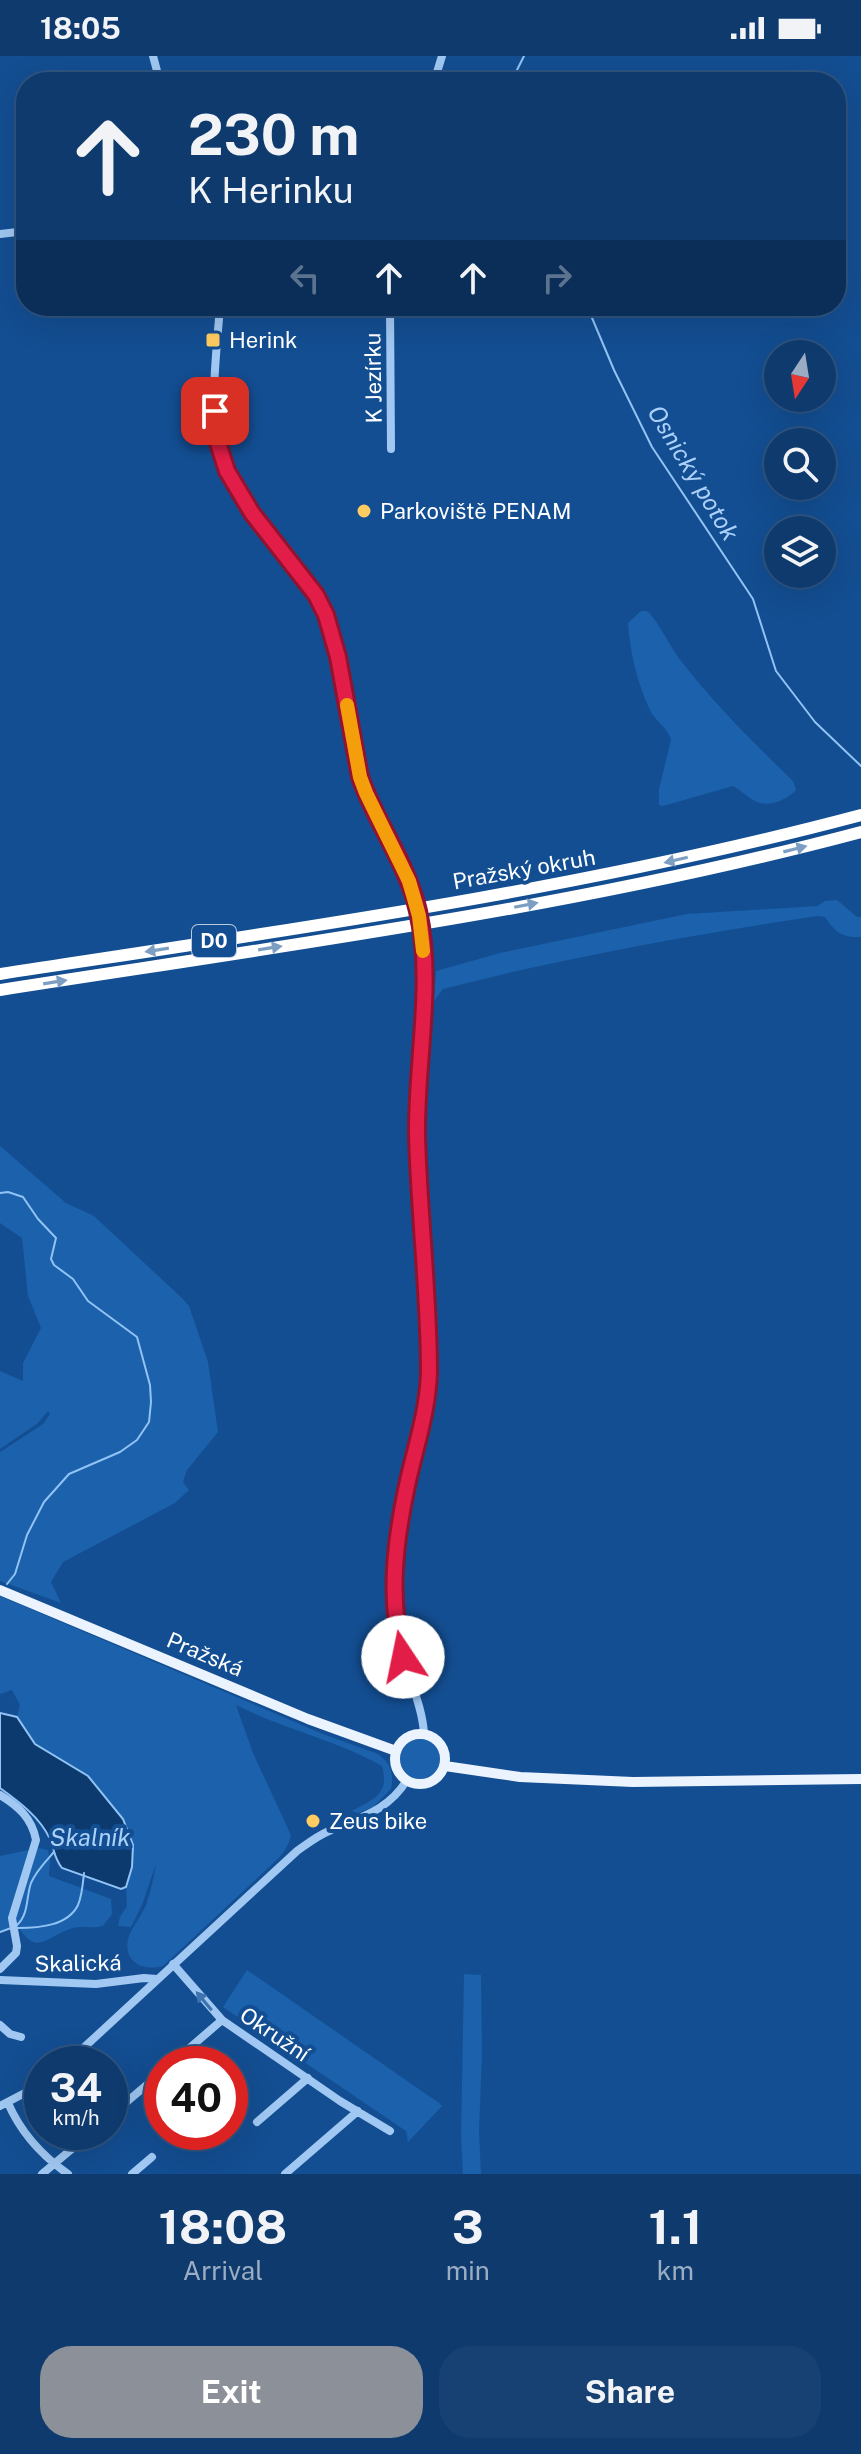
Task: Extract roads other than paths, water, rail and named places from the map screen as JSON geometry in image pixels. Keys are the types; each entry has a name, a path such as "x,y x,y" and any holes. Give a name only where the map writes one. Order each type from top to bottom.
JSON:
{"highway":[{"name":"Pražský okruh","path":"0,974 618,873 861,815"},
{"name":"Pražský okruh","path":"0,990 493,912 691,873 861,832"}],"main road":[{"name":"Pražská","path":"0,1590 308,1719 396,1751"},
{"path":"424,1733 433,1736 442,1745 445,1766 431,1782 419,1784 407,1780 396,1766 396,1751 407,1737 424,1733"},
{"path":"445,1766 520,1777 619,1781 861,1779"}],"street":[{"path":"220,316 215,411 221,457 246,504 316,595 326,615 338,657 360,777 409,881 419,916 424,956 417,1135 429,1375 394,1563 396,1625 420,1707 424,1733"},
{"name":"K Jezírku","path":"390,316 391,449"},
{"path":"85,2046 297,1851 321,1835 377,1811 397,1795 407,1780"},
{"name":"Skalická","path":"0,1795 22,1810 36,1840 12,1918 16,1953 0,1969"},
{"name":"Okružní","path":"173,1964 222,2020 390,2131"},
{"name":"Skalická","path":"0,1980 96,1984 157,1979"},
{"name":"Okružní","path":"192,2046 222,2020"},
{"path":"0,2025 10,2034 21,2037"},
{"name":"Okružní","path":"257,2122 308,2078"},
{"path":"128,2101 144,2087"},
{"path":"24,2093 4,2104 22,2132 68,2174"},
{"path":"285,2174 358,2111"},
{"path":"42,2174 71,2150"},
{"path":"132,2174 152,2157"}],"water":[{"name":"Skalník","path":"0,1713 17,1717 35,1744 88,1776 123,1819 133,1845 132,1867 126,1887 121,1889 62,1868 50,1839 35,1817 0,1788"}],"waterway":[{"name":"Osnický potok","path":"516,72 524,56"},
{"name":"Osnický potok","path":"591,316 652,447 753,599 776,671 815,722 861,766"},
{"path":"0,1193 23,1197 56,1238 51,1259 54,1265 73,1279 88,1301 137,1337 150,1385 151,1402 149,1422 137,1440 120,1452 69,1474 44,1502 27,1535 15,1574 7,1584"},
{"path":"17,1925 25,1911 33,1879 54,1852"},
{"path":"18,1928 43,1926 67,1917 79,1901 84,1873"},
{"path":"0,1932 11,1928"}],"place":[{"name":"Herink","path":"213,340"},
{"name":"Parkoviště PENAM","path":"364,511"},
{"name":"Zeus bike","path":"313,1821"}]}
